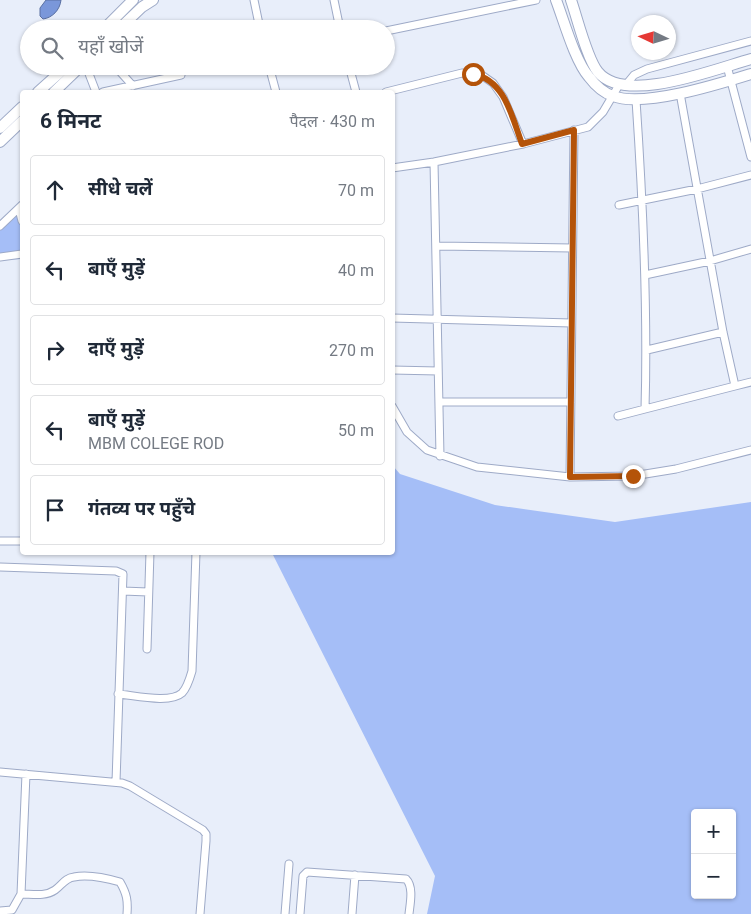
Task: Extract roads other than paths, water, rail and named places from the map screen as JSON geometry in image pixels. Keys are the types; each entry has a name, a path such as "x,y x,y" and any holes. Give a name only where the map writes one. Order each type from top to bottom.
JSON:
{"street":[{"path":"113,20 133,0"},
{"path":"128,20 142,7 153,0"},
{"path":"254,0 258,20"},
{"path":"334,0 338,20"},
{"path":"395,29 536,0"},
{"path":"556,0 576,54 588,76 612,96 636,100 680,93 751,74"},
{"path":"571,0 593,66 607,80 622,85 636,87 668,82 751,59"},
{"path":"395,168 434,162 522,144 588,127 596,120 612,96 634,75 646,69 751,41"},
{"path":"727,66 751,157"},
{"path":"394,90 462,73 483,76 493,83 503,97 522,144"},
{"path":"40,90 57,75"},
{"path":"56,90 72,75"},
{"path":"89,75 95,90"},
{"path":"123,75 133,86"},
{"path":"113,90 181,75"},
{"path":"271,75 275,90"},
{"path":"351,75 355,90"},
{"path":"680,93 723,332 735,386"},
{"path":"636,100 643,201 647,350 645,409"},
{"path":"0,128 20,109"},
{"path":"0,142 20,122"},
{"path":"570,477 574,130"},
{"path":"434,162 440,456"},
{"path":"619,205 697,189 751,175"},
{"path":"0,226 20,208"},
{"path":"436,246 572,248"},
{"path":"645,275 710,261 751,249"},
{"path":"0,257 20,254"},
{"path":"395,318 571,323"},
{"path":"647,350 723,332"},
{"path":"395,370 438,371"},
{"path":"618,416 751,382"},
{"path":"439,402 571,402"},
{"path":"395,411 407,432 426,450 477,467 570,477 633,476 676,469 751,450"},
{"path":"0,541 20,541"},
{"path":"147,649 150,555"},
{"path":"118,694 168,698 182,693 192,671 196,555"},
{"path":"0,567 119,572 124,577 116,782"},
{"path":"123,591 148,592"},
{"path":"0,772 116,782 130,786 198,826 206,834 200,914"},
{"path":"0,911 12,910 21,894 26,774"},
{"path":"285,914 289,864"},
{"path":"300,914 302,876 304,873 311,872 406,879 411,887 409,914"},
{"path":"352,914 354,876"},
{"path":"21,894 46,894 54,891 64,880 74,877 105,878 120,882 125,890 128,897 127,914"}]}
